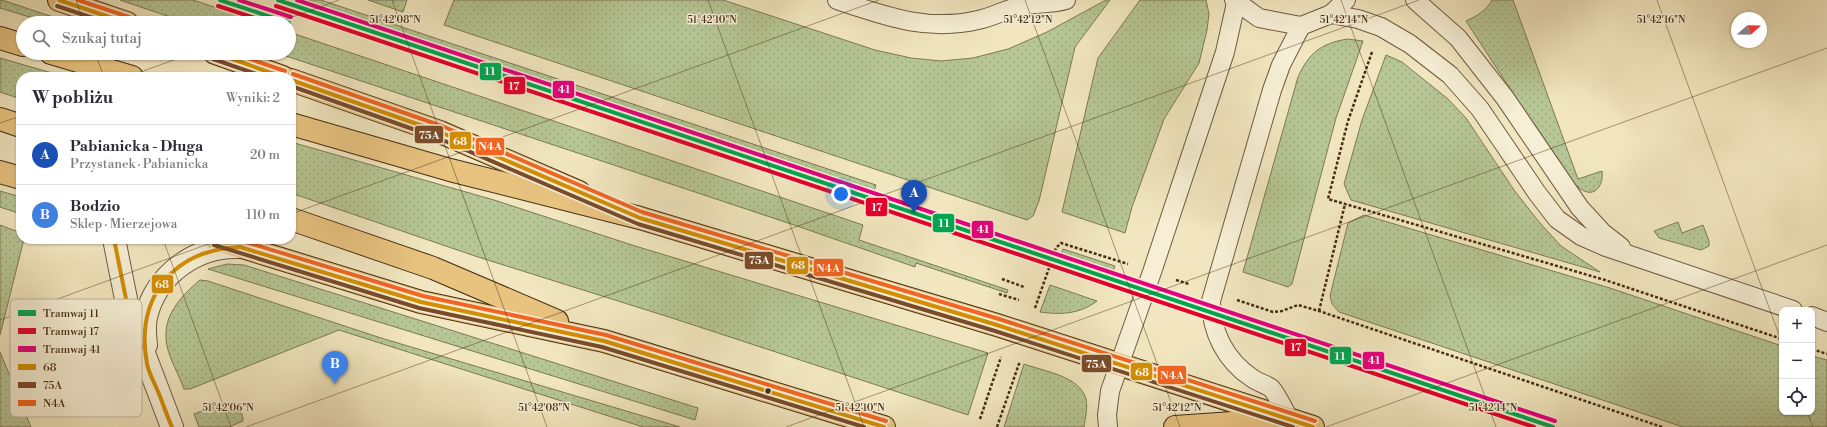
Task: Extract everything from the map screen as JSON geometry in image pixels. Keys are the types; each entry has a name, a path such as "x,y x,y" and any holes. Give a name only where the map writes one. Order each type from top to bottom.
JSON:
{"main road":[{"path":"59,0 106,16"},
{"path":"0,38 16,43"},
{"path":"75,60 115,72"},
{"path":"236,60 269,72"},
{"path":"296,82 440,132 640,218"},
{"path":"0,119 16,124"},
{"path":"296,125 450,170 640,218 970,317 1313,427"},
{"path":"0,172 16,177"},
{"path":"296,221 433,268 604,341"},
{"path":"233,244 421,302 604,341 884,427"},
{"path":"1174,427 1290,420"}],"street":[{"path":"115,244 126,299"},
{"path":"148,366 146,318 151,300 161,284 176,268 198,254 213,249 240,246"},
{"path":"142,350 172,427"}],"lane":[{"path":"838,0 896,19 926,24 954,25 977,20 1023,3 1054,4 1066,0"},
{"path":"1108,427 1107,415 1110,391 1152,272 1222,60 1235,2 1260,18 1301,26 1331,14 1346,0"},
{"path":"1415,0 1458,38 1505,98 1580,208 1603,233 1630,256"},
{"path":"1331,14 1358,19 1381,27 1410,44 1450,75 1480,109 1557,219 1581,236 1630,256 1784,307"},
{"path":"1290,420 1271,388 1253,380 1238,368 1226,353 1217,336 1211,313 1211,301 1272,90 1281,65 1301,26"},
{"path":"1815,317 1827,322"}],"path":[{"path":"1381,27 1348,120 1328,199 1605,280 1779,338"},
{"path":"1319,311 1345,204"},
{"path":"1035,309 1056,248 1060,243 1119,261"},
{"path":"1002,280 1024,287"},
{"path":"999,294 1019,300"},
{"path":"1231,298 1273,312 1282,311 1298,305 1319,311 1662,427"},
{"path":"1815,350 1827,354"},
{"path":"980,419 1001,357"},
{"path":"997,427 1019,363"}],"green space":[{"path":"0,0 2,0 50,16 26,16 0,8"},
{"path":"120,0 193,0 241,16 167,16"},
{"path":"307,0 321,0 876,185 874,191"},
{"path":"368,0 407,0 403,12"},
{"path":"454,0 723,0 875,50 911,58 941,61 973,58 1008,49 1047,32 1106,0 1110,0 1075,47 1039,201 1033,216 1027,220 444,25"},
{"path":"1140,0 1206,0 1209,14 1207,30 1199,63 1164,119 1132,207 1125,233 1062,212 1098,58"},
{"path":"1492,0 1513,0 1578,179 1602,171 1599,187 1593,192 1583,191 1563,170 1466,21 1481,13"},
{"path":"296,34 863,225 859,240 1008,290 1007,293 916,263 915,267 797,226 296,59"},
{"path":"1347,39 1363,41 1336,118 1292,284 1288,287 1243,272 1298,77 1306,62 1316,51 1330,44"},
{"path":"1386,55 1402,62 1448,99 1466,118 1514,190 1539,222 1561,246 1600,272 1351,200 1344,184 1362,120"},
{"path":"0,58 49,72 16,72 16,97 0,92"},
{"path":"296,143 494,200 632,245 988,353 968,415 672,318 475,256 296,195"},
{"path":"0,191 16,196 16,212 0,207"},
{"path":"1364,215 1610,288 1779,345 1779,415 1815,415 1815,357 1827,360 1827,427 1683,427 1339,312 1332,304 1330,296 1348,223"},
{"path":"1678,222 1682,233 1703,225 1709,241 1709,246 1701,250 1659,238 1654,231"},
{"path":"0,225 16,231 16,244 23,244 0,335"},
{"path":"1063,249 1115,266 1112,274 1060,257"},
{"path":"227,264 244,265 698,408 695,420 208,269"},
{"path":"200,280 208,281 381,338 680,427 643,427 339,330 190,389 184,389 168,351 166,336 167,326 174,308 179,301"},
{"path":"1050,285 1097,301 1084,309 1077,311 1063,313 1040,312"},
{"path":"0,352 10,376 10,417 27,417 31,427 0,427"},
{"path":"1024,364 1069,380 1082,391 1087,402 1084,427 1004,427"},
{"path":"225,404 240,412 243,417 243,421 229,427 199,427 194,414"}],"tram line":[{"name":"11","path":"220,0 268,16"},
{"name":"41","path":"239,0 288,16"},
{"name":"11","path":"278,0 1553,427"},
{"name":"41","path":"297,0 1555,421"},
{"name":"17","path":"218,6 249,16"},
{"name":"17","path":"276,6 1534,427"}],"transit line":[{"name":"68","path":"59,0 106,16"},
{"name":"N4A","path":"78,0 126,16"},
{"name":"75A","path":"57,6 87,16"},
{"name":"75A","path":"216,60 251,72"},
{"name":"68","path":"235,60 269,72"},
{"name":"N4A","path":"253,60 285,71"},
{"name":"N4A","path":"296,75 442,126 642,212 999,319 1315,421"},
{"name":"68","path":"296,82 440,132 640,218 997,325 1313,427"},
{"name":"75A","path":"296,88 438,138 638,224 995,331 1293,427"},
{"name":"68","path":"115,244 126,299"},
{"name":"N4A","path":"252,244 423,296 606,335 886,421"},
{"name":"75A","path":"214,245 419,308 602,347 864,427"},
{"name":"68","path":"172,427 147,364 145,340 147,318 153,299 164,282 178,268 195,257 216,250 240,247 421,302 604,341 884,427"}],"place":[{"name":"Pabianicka - Długa","path":"914,213"},
{"name":"Bodzio","path":"335,384"}]}
